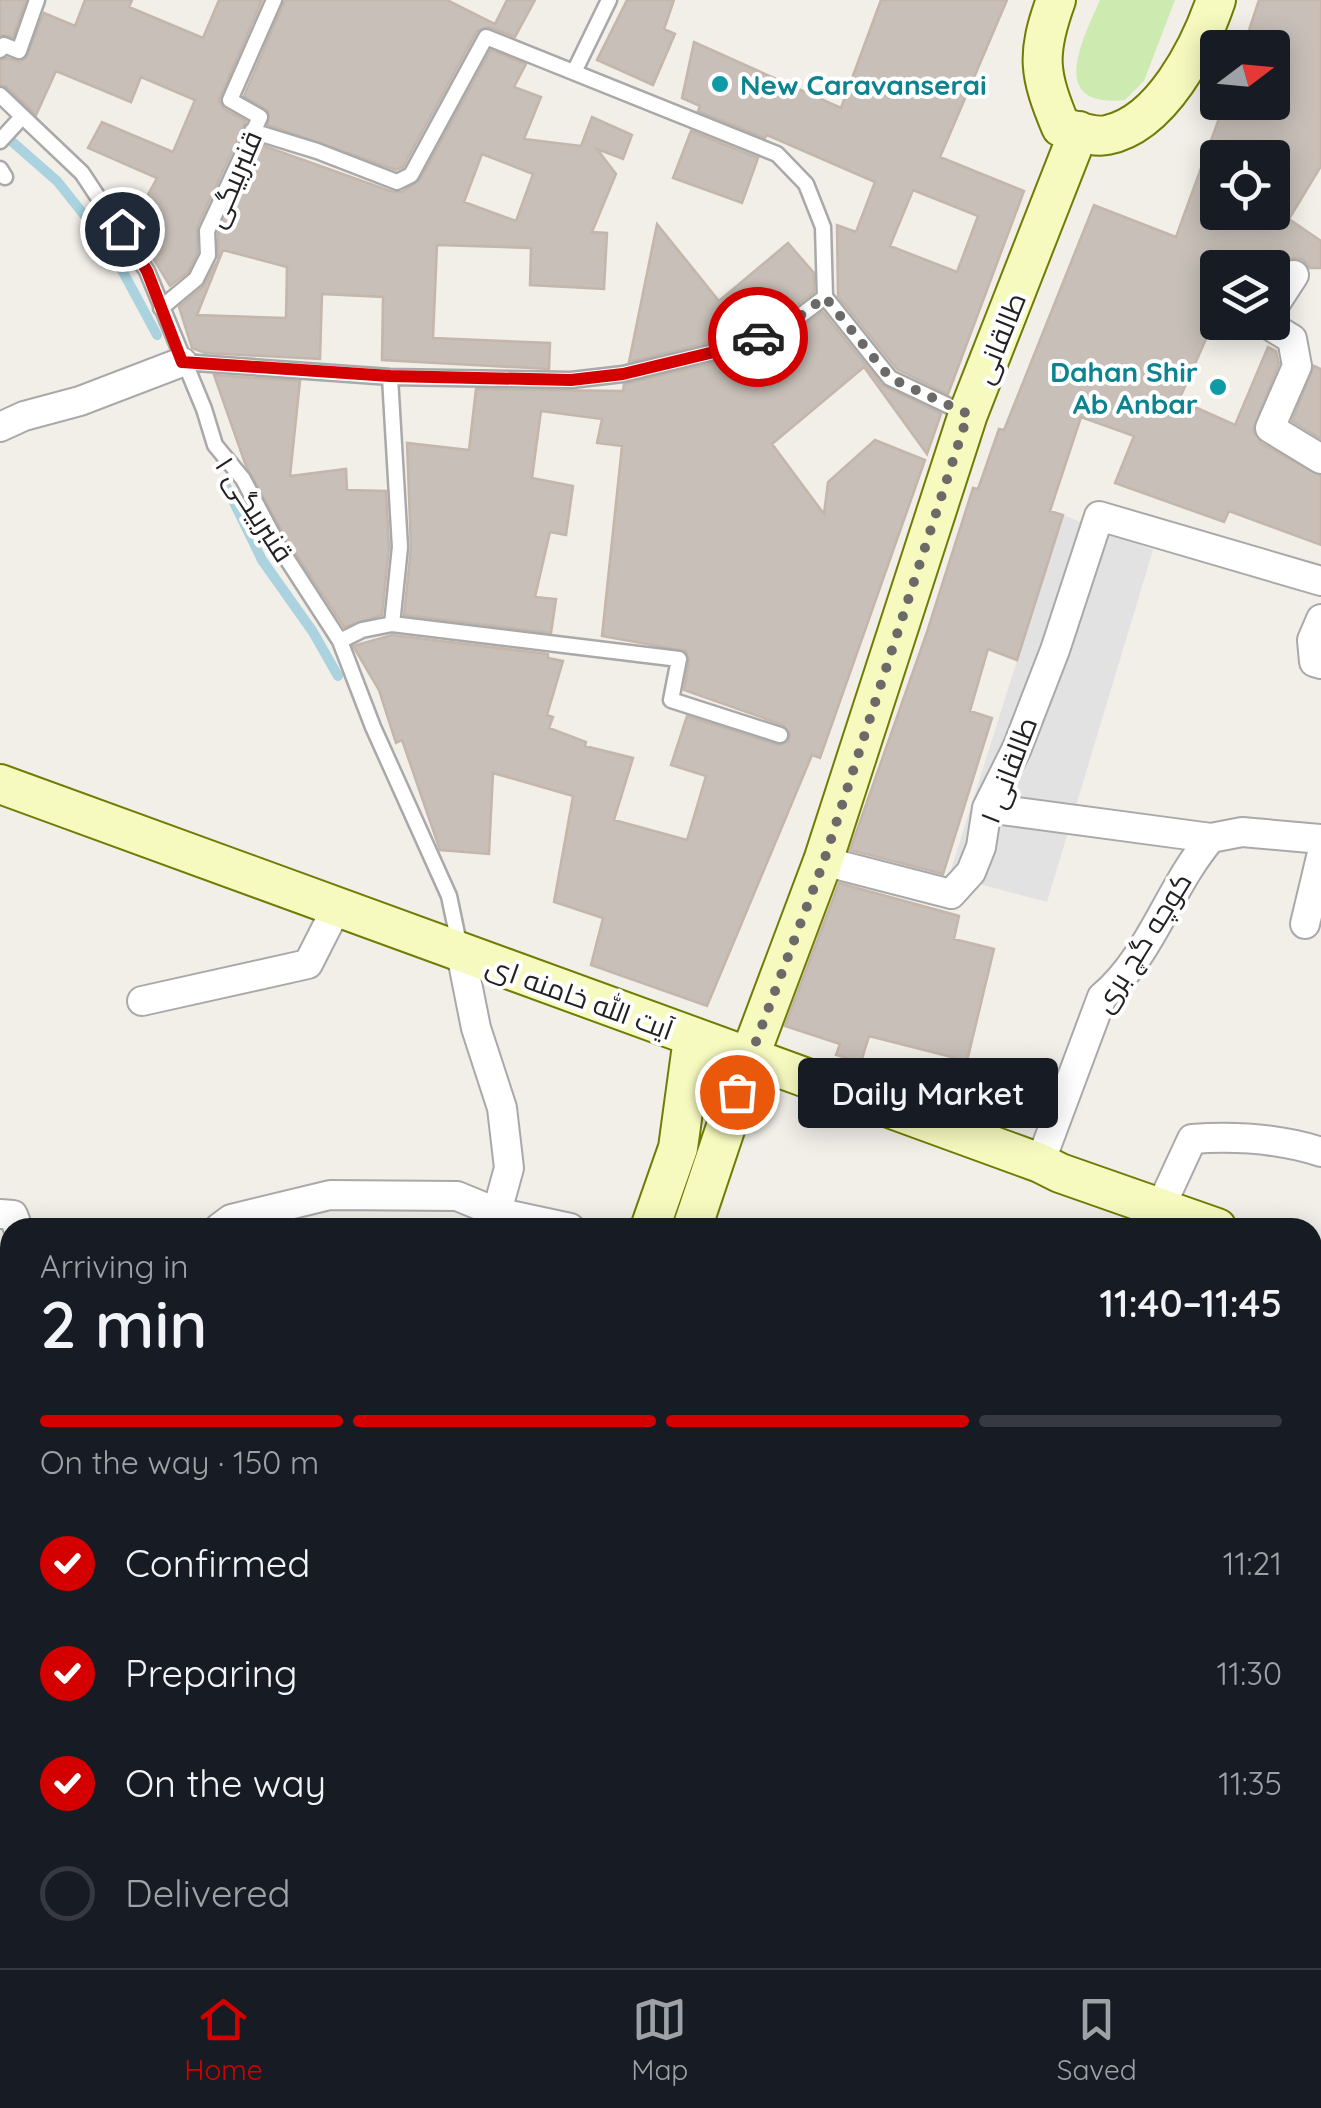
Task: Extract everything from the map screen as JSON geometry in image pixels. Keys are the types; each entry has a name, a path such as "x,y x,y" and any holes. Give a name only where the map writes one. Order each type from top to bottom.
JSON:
{"main road":[{"path":"1056,0 1040,58 1048,96 1061,127 1107,135 1146,116 1173,88 1192,56 1216,0"},
{"name":"طالقانی","path":"695,1218 749,1058 824,861 968,414 1079,131"},
{"name":"آیت الله خامنه ای","path":"0,784 1188,1218"},
{"path":"654,1218 678,1148 693,1038"},
{"path":"678,1148 714,1158"}],"street":[{"path":"1290,281 1294,275"},
{"path":"1290,337 1297,366 1270,428 1321,459"},
{"path":"0,426 182,362"},
{"name":"طالقانی ۱","path":"824,861 952,894 970,872 981,847 987,808 1017,748 1056,650 1099,516 1321,581"},
{"path":"1321,619 1312,640 1314,662 1321,664"},
{"path":"987,808 1211,838 1242,832 1321,839"},
{"name":"کوچه گچ بری","path":"1040,1163 1102,998 1122,980 1194,858 1211,838"},
{"path":"1305,924 1321,857"},
{"path":"142,1001 308,964 337,907"},
{"path":"461,954 476,1028 502,1108 509,1168 496,1218"},
{"path":"1160,1208 1192,1139 1225,1136 1304,1146 1321,1152"},
{"path":"235,1218 330,1195 457,1196 492,1218"}],"lane":[{"path":"0,50 4,45 19,51 38,0"},
{"name":"قنبربیگی","path":"161,308 196,279 208,255 207,231 260,117 230,100 274,0"},
{"path":"575,70 610,0"},
{"path":"252,132 396,182 411,175 486,37 575,70 692,122 777,154 806,184 823,228 825,297 890,378 968,414"},
{"name":"قنبربیگی ۱","path":"0,96 82,172 147,271 204,410 214,445 243,478 278,544 340,640 373,726 449,896 461,954"},
{"path":"0,141 21,118"},
{"path":"182,362 390,376 571,380 623,374 743,345 796,319 825,297"},
{"path":"390,376 400,548 392,624"},
{"path":"340,640 362,630 392,624 679,659 670,700 780,735"}],"green space":[{"path":"1100,0 1175,0 1144,81 1125,100 1101,100 1086,94 1078,83 1079,52"}],"shaded area":[{"path":"1063,515 1153,550 1047,902 949,876"}],"building":[{"path":"0,0 26,0 13,37 0,35"},
{"path":"85,0 132,0 129,7 203,38 219,0 262,0 219,100 224,109 246,121 197,227 197,253 188,272 170,286 132,224 157,178 88,148 102,122 173,152 195,100 141,77 131,102 56,71 36,115 0,85 0,60 20,62 26,58 44,13 75,26"},
{"path":"285,0 447,0 495,24 507,0 535,0 515,37 489,27 477,31 403,167 396,170 268,125 268,111 244,96"},
{"path":"627,0 674,0 664,29 675,34 653,85 597,60"},
{"path":"881,0 1007,0 940,157 1024,191 948,394 897,369 838,296 837,225 856,232 875,182 767,135 765,138 698,111 700,106 682,98 694,42 841,108","holes":["913,190 978,216 957,272 890,246"]},
{"path":"1259,0 1321,0 1321,166 1290,217 1290,140 1211,140 1218,120 1290,120 1290,30 1249,30"},
{"path":"491,50 526,64 514,87 541,97 524,139 581,146 592,117 632,135 623,159 597,149 616,174 592,232 607,233 604,289 530,285 531,248 437,245 433,338 550,343 549,369 382,360 383,297 322,294 320,359 205,353 192,348 179,307 203,287 218,260 218,233 259,144 393,192 402,192 420,180","holes":["482,154 533,174 516,221 464,202","223,250 287,267 286,318 197,315"]},
{"path":"691,131 758,158 742,203 673,178"},
{"path":"1200,171 1200,230 1290,230 1290,220 1321,241 1321,268 1310,268 1303,260 1290,259 1290,250 1200,250 1200,340 1206,340 1179,400 1235,425 1268,347 1276,351 1279,364 1253,430 1261,443 1321,476 1321,545 1229,511 1224,522 1115,483 1134,436 1081,417 1050,511 1063,515 1017,660 988,649 970,711 992,718 943,874 850,850 973,488 978,489 999,429 1004,430 1094,205 1176,237"},
{"path":"657,224 719,301 788,243 814,273 814,292 790,310 739,335 629,362"},
{"path":"823,312 882,385 941,414 927,454 864,367 772,444 824,514 828,482 875,440 925,460 820,758 812,755 707,1006 591,965 603,918 554,902 573,796 493,773 489,854 440,850 402,740 396,743 379,690 353,646 392,635 548,654 548,658 563,661 547,715 553,717 549,728 586,742 585,746 633,758 614,820 687,840 706,776 671,765 687,716 778,745 788,742 790,734 783,725 684,690 689,661 686,651 602,636 622,446 597,443 602,419 541,411 532,478 573,486 566,535 550,532 535,597 556,599 551,633 404,615 411,548 407,443 469,450 476,389 623,391 624,384 747,355 801,328"},
{"path":"1314,366 1321,369 1321,439 1292,421"},
{"path":"214,375 300,381 290,476 346,469 347,490 386,491 389,547 382,615 344,627 287,540 246,466"},
{"path":"839,883 959,916 954,939 994,949 967,1061 869,1036 861,1062 836,1055 840,1044 785,1026"}],"waterway":[{"path":"1,132 57,181 109,246 157,335"},
{"path":"226,486 262,560 313,632 338,676"}],"way so far":[{"path":"737,1092 824,861 968,414 890,378 825,297 796,319 758,337"}],"place":[{"name":"New Caravanserai","path":"720,84"},
{"name":"Dahan Shir Ab Anbar","path":"1218,387"},
{"name":"Daily Market","path":"737,1092"}],"route":[{"path":"122,229 147,271 182,362 390,376 571,380 623,374 743,345 758,337"}]}
